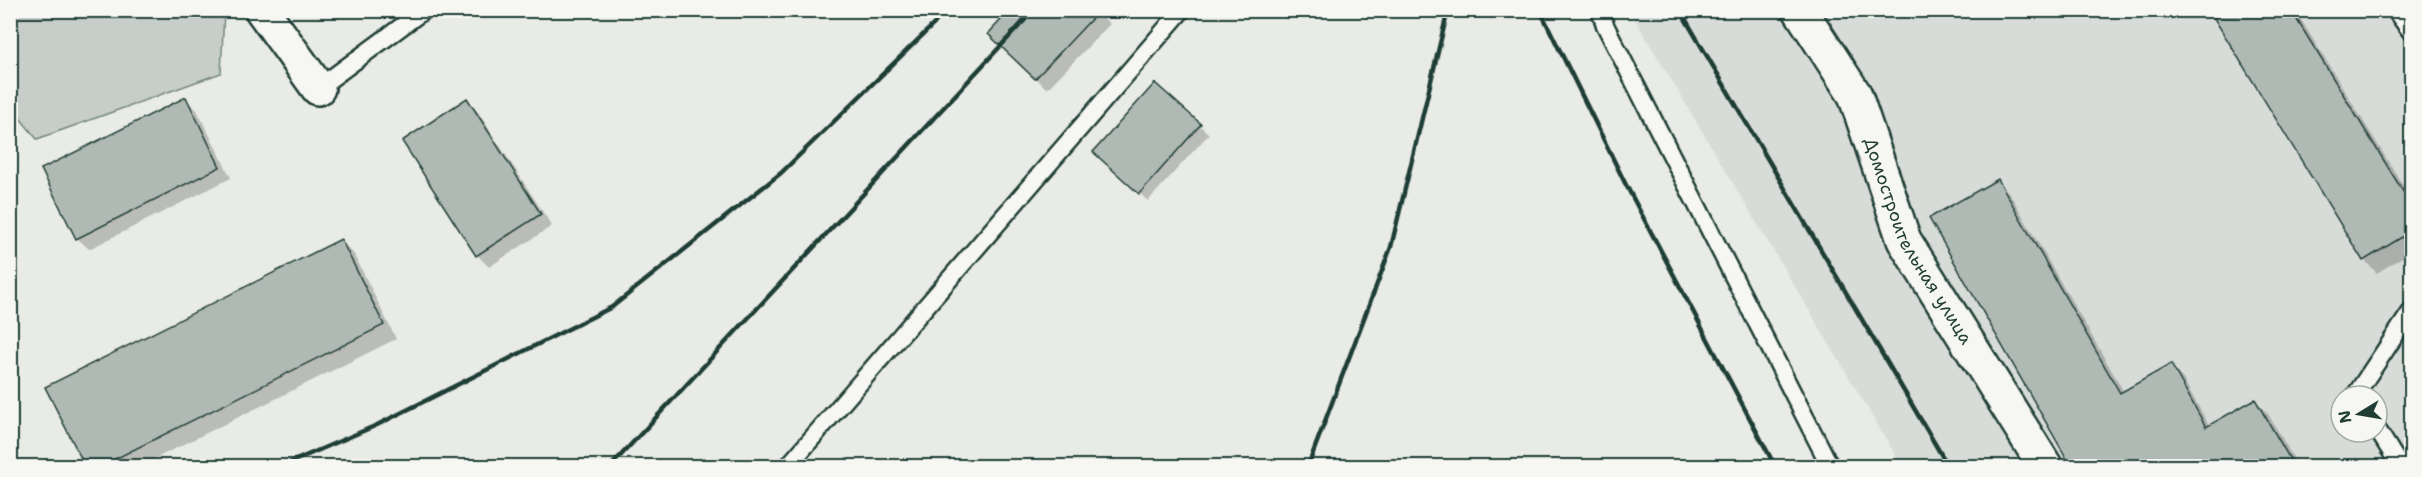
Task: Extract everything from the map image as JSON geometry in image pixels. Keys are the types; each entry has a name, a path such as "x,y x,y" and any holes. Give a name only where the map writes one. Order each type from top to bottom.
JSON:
{"street":[{"path":"262,10 318,88"},
{"name":"Домостроительная улица","path":"1800,10 1855,95 1904,240 2045,466"}],"lane":[{"path":"318,88 424,10"},
{"path":"788,466 1182,10"},
{"path":"1600,10 1605,25 1830,466"},
{"path":"2395,10 2412,33"},
{"path":"2363,384 2412,310"},
{"path":"2386,444 2400,466"}],"shaded area":[{"path":"10,11 224,11 221,73 37,139 11,107"},
{"path":"1630,11 2411,11 2411,466 1902,466"}],"building":[{"path":"1010,10 1099,11 1035,79 988,34"},
{"path":"2209,10 2291,10 2412,206 2412,231 2363,261"},
{"path":"1155,83 1201,124 1139,194 1093,152"},
{"path":"186,97 220,167 76,239 41,169"},
{"path":"467,98 541,214 476,256 402,141"},
{"path":"1998,179 2120,393 2171,364 2206,427 2255,399 2294,466 2071,466 1929,218"},
{"path":"341,239 384,325 101,466 85,466 45,387"},
{"path":"10,452 17,466 10,466"}],"railway":[{"path":"282,466 377,425 612,307 781,173 934,24 944,10"},
{"path":"611,466 1034,10"},
{"path":"1308,466 1391,247 1448,10"},
{"path":"1540,10 1625,183 1775,466"},
{"path":"1680,10 1948,466"}]}
